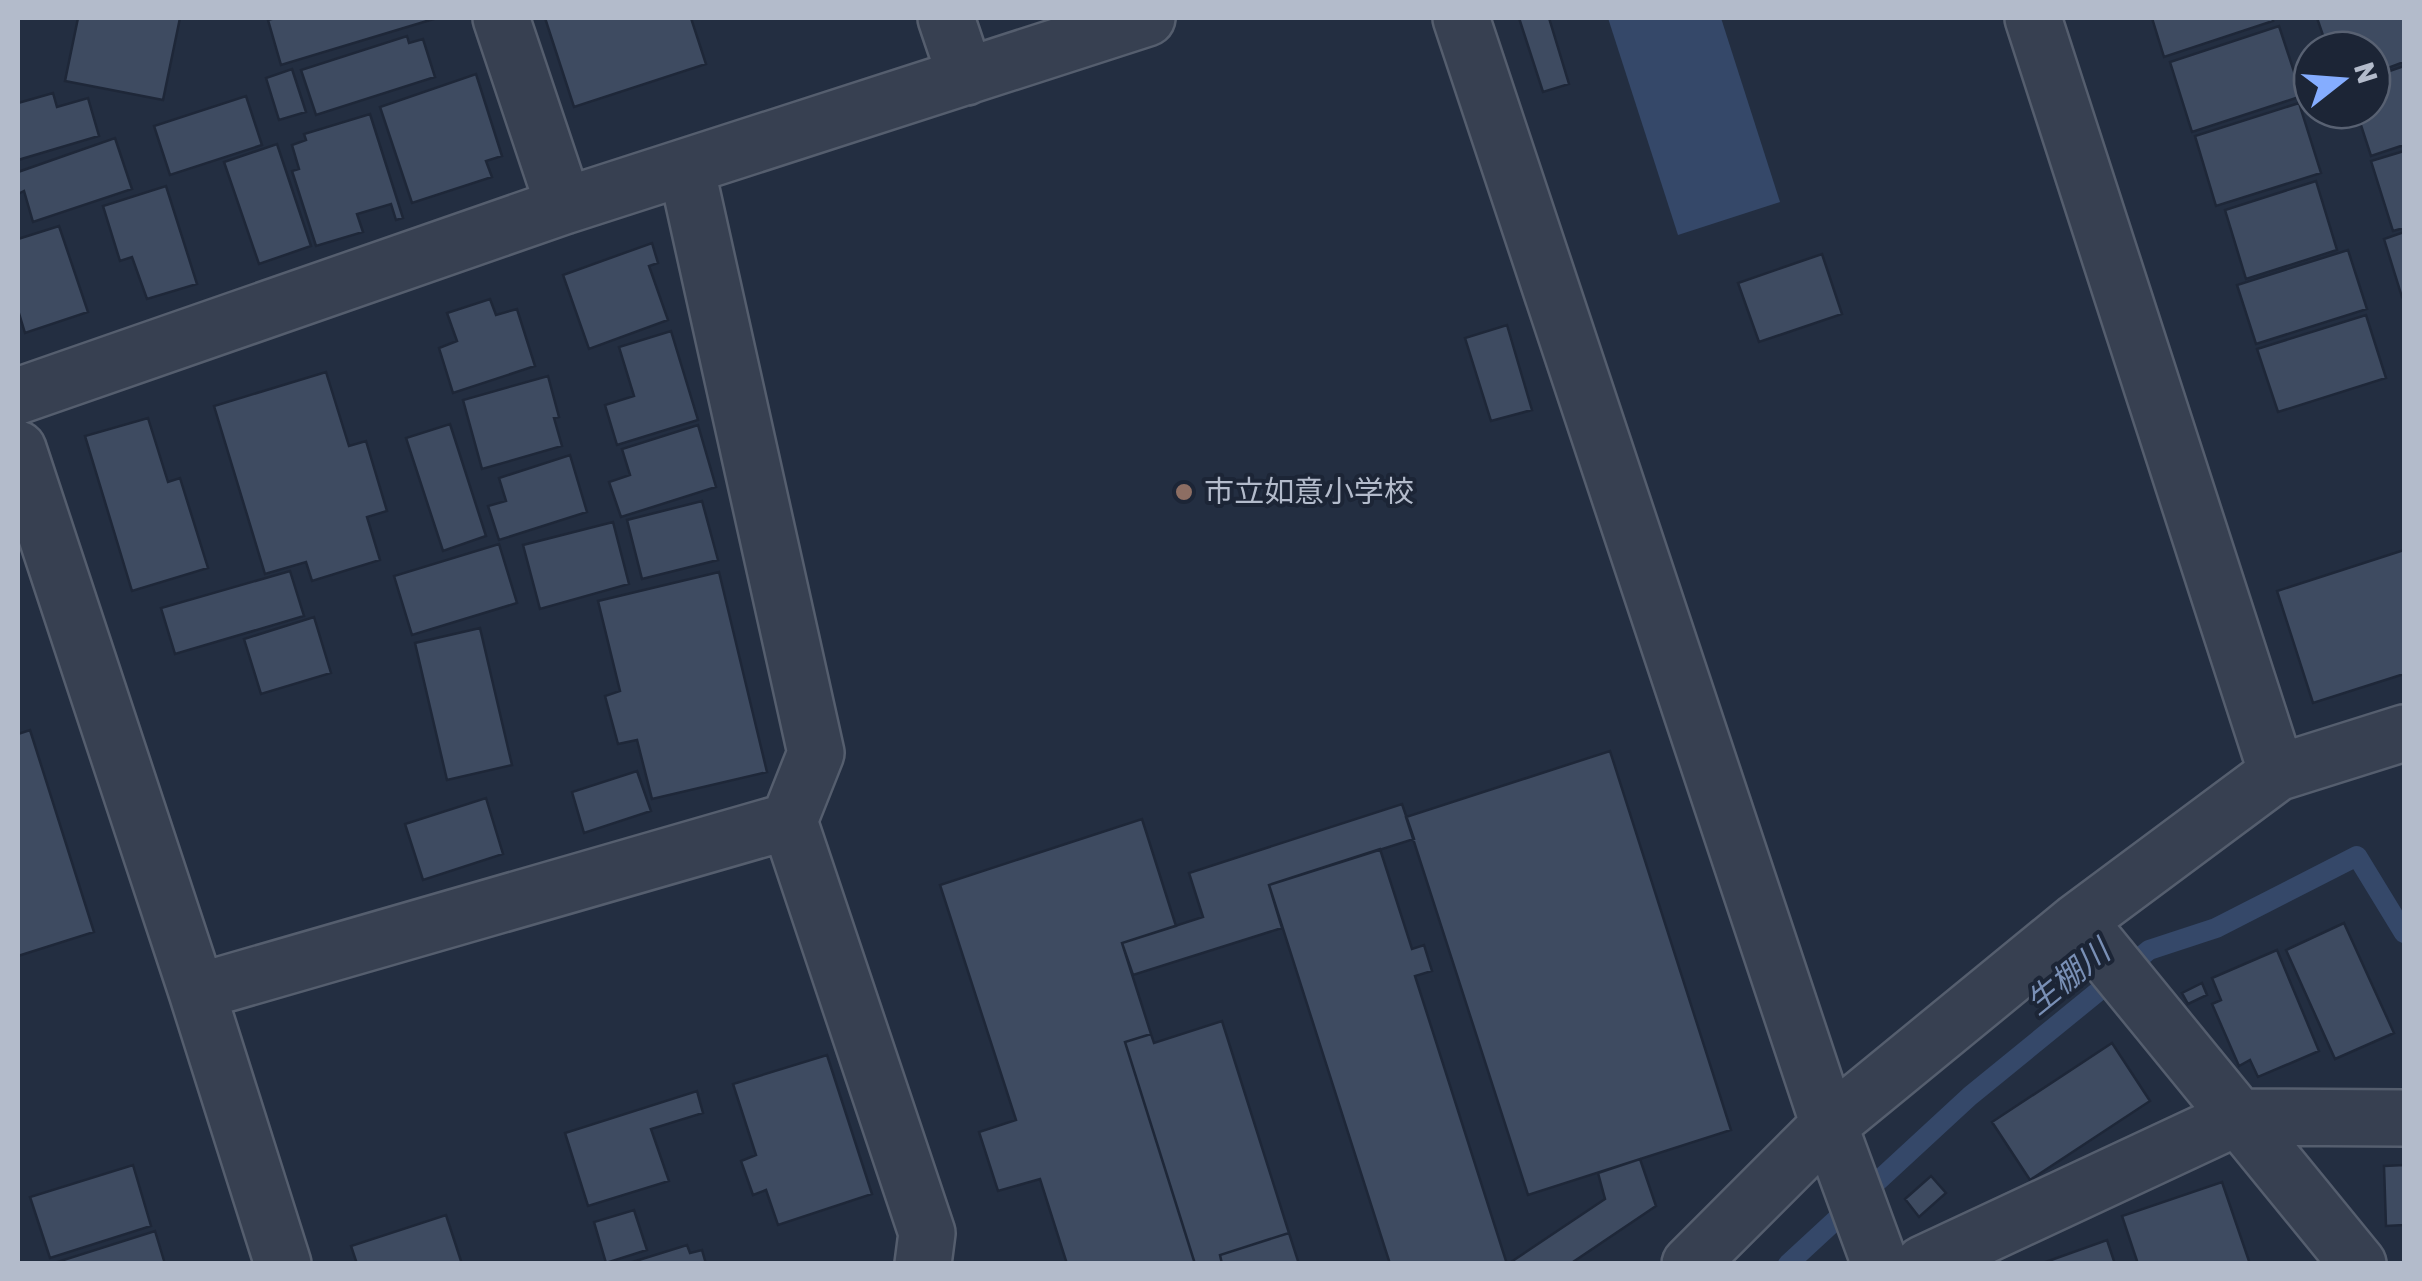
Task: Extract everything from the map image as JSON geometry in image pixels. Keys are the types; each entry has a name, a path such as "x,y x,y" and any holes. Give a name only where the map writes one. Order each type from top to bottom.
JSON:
{"street":[{"path":"500,18 564,206"},
{"path":"946,18 966,77"},
{"path":"18,396 564,206 1147,18"},
{"path":"1461,18 1834,1139 1892,1258 2238,1117 2404,1118"},
{"path":"2032,18 2277,773"},
{"path":"686,167 816,753 789,821 927,1233 922,1264"},
{"path":"18,450 283,1264"},
{"path":"1690,1264 2084,928 2277,773 2404,733"},
{"path":"197,992 789,821"},
{"path":"2084,928 2358,1264"}],"water":[{"path":"1608,18 1721,18 1780,202 1678,235"}],"building":[{"path":"78,18 180,18 163,100 65,81"},
{"path":"437,18 281,65 268,20"},
{"path":"545,18 691,18 706,64 574,107"},
{"path":"1519,18 1549,18 1569,84 1543,92"},
{"path":"2152,18 2272,18 2273,21 2164,57"},
{"path":"2317,18 2404,18 2404,62 2392,66 2392,30 2321,30"},
{"path":"2279,26 2292,66 2292,99 2192,132 2170,62"},
{"path":"407,36 409,43 423,39 435,77 316,115 301,70"},
{"path":"2404,66 2404,145 2371,156 2363,130 2392,130 2392,70"},
{"path":"292,69 306,112 279,120 266,78"},
{"path":"476,74 502,156 486,161 492,177 412,203 380,107"},
{"path":"53,93 57,107 88,98 99,136 18,160 18,103"},
{"path":"246,96 262,145 170,175 154,126"},
{"path":"2292,105 2292,130 2307,130 2321,173 2216,206 2195,136"},
{"path":"370,114 403,218 396,220 391,204 357,214 363,232 316,246 292,171 299,169 292,145 306,140 304,134"},
{"path":"115,138 132,189 33,222 24,191 18,194 18,172"},
{"path":"277,144 311,246 259,264 224,162"},
{"path":"2404,151 2404,228 2393,231 2371,161"},
{"path":"2316,181 2337,250 2246,279 2225,210"},
{"path":"166,186 197,284 147,299 132,257 120,261 103,206"},
{"path":"59,226 88,312 25,333 18,310 18,239"},
{"path":"2404,232 2404,296 2402,297 2384,239"},
{"path":"652,243 658,263 649,266 668,320 589,349 563,275"},
{"path":"2348,250 2367,309 2256,344 2237,285"},
{"path":"1822,254 1842,314 1759,342 1738,283"},
{"path":"490,299 496,315 517,309 535,366 453,393 439,348 457,341 447,313"},
{"path":"2366,315 2386,378 2278,412 2257,349"},
{"path":"1507,325 1532,410 1491,421 1465,338"},
{"path":"671,331 698,420 617,445 605,405 634,396 619,347"},
{"path":"326,372 349,446 366,441 387,511 367,517 380,560 312,581 306,562 265,574 214,406"},
{"path":"548,376 562,446 482,469 463,400"},
{"path":"148,418 168,482 180,478 208,568 132,591 85,436"},
{"path":"450,424 486,536 443,551 406,438"},
{"path":"698,425 716,487 621,517 609,482 630,475 622,449"},
{"path":"570,455 587,512 499,540 488,506 506,501 499,478"},
{"path":"702,501 718,560 642,579 627,520"},
{"path":"613,522 629,584 540,609 523,545"},
{"path":"499,544 517,603 412,635 394,576"},
{"path":"2404,550 2404,674 2313,703 2277,591"},
{"path":"290,571 304,616 175,654 161,608"},
{"path":"719,572 767,772 652,799 637,740 618,744 605,696 620,691 598,601"},
{"path":"314,617 331,673 261,694 244,639"},
{"path":"480,628 512,765 447,780 415,643"},
{"path":"30,730 94,932 18,956 18,734"},
{"path":"1610,751 1731,1130 1528,1195 1406,817"},
{"path":"637,771 651,811 584,833 572,792"},
{"path":"486,798 503,854 423,880 405,824"},
{"path":"1402,804 1414,839 1269,885 1282,928 1133,975 1122,943 1203,917 1189,873"},
{"path":"1142,819 1176,926 1122,943 1151,1034 1125,1042 1195,1264 1067,1264 1040,1179 998,1191 979,1132 1016,1120 940,885"},
{"path":"1380,849 1412,949 1424,945 1432,971 1415,976 1507,1264 1390,1264 1269,885"},
{"path":"2344,923 2394,1033 2335,1059 2286,950"},
{"path":"2277,950 2319,1051 2258,1077 2250,1060 2239,1066 2212,1004 2221,1000 2212,978"},
{"path":"2202,983 2207,995 2188,1004 2182,993"},
{"path":"1222,1021 1289,1233 1220,1255 1222,1264 1195,1264 1125,1042 1151,1034 1154,1043"},
{"path":"2112,1043 2150,1101 2030,1180 1992,1122"},
{"path":"827,1055 872,1194 778,1225 766,1190 753,1195 741,1161 756,1155 733,1084"},
{"path":"697,1091 703,1113 651,1129 669,1181 588,1206 565,1133"},
{"path":"1640,1159 1656,1206 1570,1264 1508,1264 1605,1199 1598,1173"},
{"path":"133,1165 151,1226 50,1258 30,1197"},
{"path":"2404,1165 2404,1225 2386,1226 2384,1166"},
{"path":"1931,1176 1946,1193 1919,1217 1905,1199"},
{"path":"2222,1182 2250,1264 2138,1264 2122,1216"},
{"path":"634,1210 647,1250 606,1263 594,1222"},
{"path":"446,1215 462,1264 357,1264 351,1246"},
{"path":"155,1231 165,1264 54,1263"},
{"path":"1289,1233 1299,1264 1222,1264 1220,1255"},
{"path":"2107,1240 2115,1264 2040,1264"},
{"path":"687,1245 690,1253 702,1250 706,1264 626,1264"}],"waterway":[{"name":"生棚川","path":"1788,1264 1970,1096 2149,950 2216,928 2357,856 2404,933"}],"place":[{"name":"市立如意小学校","path":"1184,492"}]}
